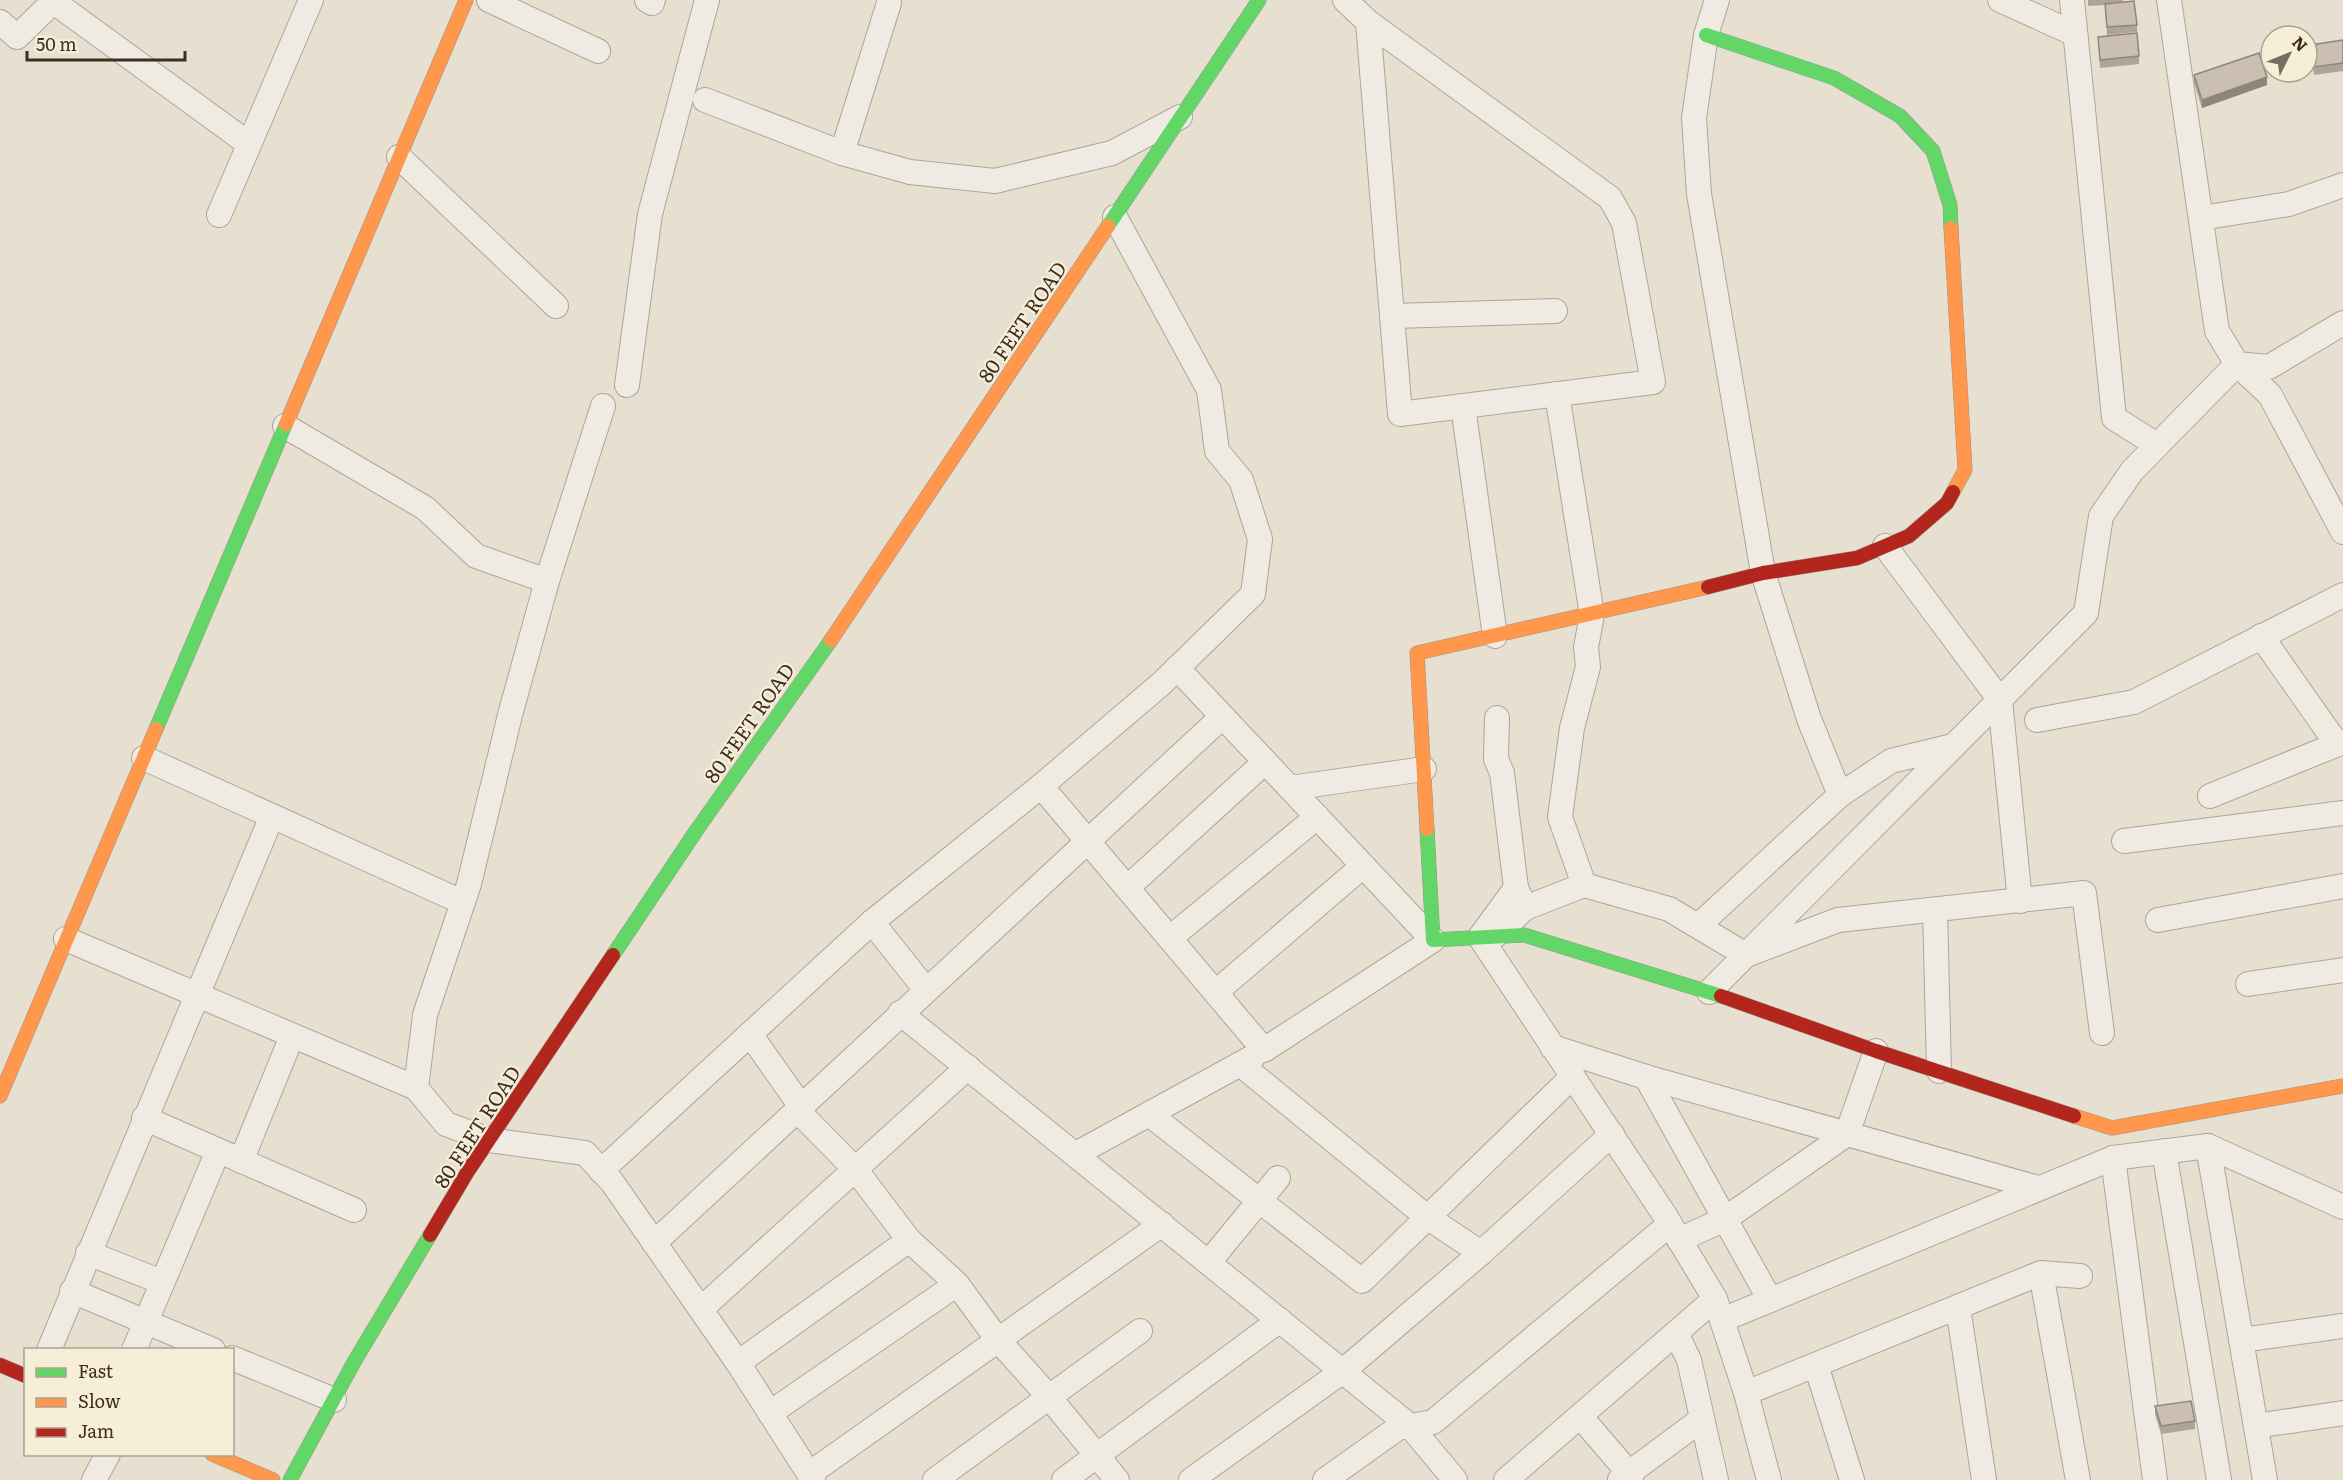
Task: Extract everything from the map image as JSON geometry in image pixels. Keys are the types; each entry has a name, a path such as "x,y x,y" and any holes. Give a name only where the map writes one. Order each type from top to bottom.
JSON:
{"street":[{"path":"219,215 311,0"},
{"path":"0,1096 9,1049 66,939 466,0"},
{"path":"489,0 598,51"},
{"path":"647,0 652,3 653,0"},
{"path":"627,384 650,214 707,0"},
{"name":"80 FEET ROAD","path":"290,1480 333,1400 489,1140 696,831 858,602 1259,0"},
{"path":"1345,0 1368,22 1610,198 1624,223 1653,382 1400,414 1394,316 1368,22"},
{"path":"1717,0 1706,35 1694,118 1699,194 1763,573 1809,719 1840,795"},
{"path":"2000,0 2075,34"},
{"path":"2072,0 2114,418 2157,445"},
{"path":"2169,0 2217,331 2237,364 2270,395 2343,532"},
{"path":"0,22 17,37 54,1 249,144"},
{"path":"842,153 889,3"},
{"path":"1433,940 1417,653 1592,615 1763,573 1857,558 1909,536 1947,503 1965,470 1950,205 1933,152 1900,116 1834,78 1706,35"},
{"path":"705,100 842,153 910,172 995,181 1112,153 1184,115"},
{"path":"399,157 556,306"},
{"path":"2201,218 2289,204 2343,185"},
{"path":"601,1171 872,922 1041,786 1178,668 1253,594 1260,539 1241,480 1217,451 1209,390 1115,217"},
{"path":"1394,316 1555,311"},
{"path":"2237,364 2270,367 2343,322"},
{"path":"1709,992 2086,613 2101,516 2132,471 2237,364"},
{"path":"1557,394 1592,615 1586,647 1588,667 1572,728 1560,817 1584,885"},
{"path":"416,1089 425,1015 462,902 547,581 603,406"},
{"path":"1463,406 1495,636"},
{"path":"285,426 425,508 476,556 547,581"},
{"path":"1885,546 2000,700 2020,901"},
{"path":"2037,720 2134,702 2343,595"},
{"path":"2210,796 2340,743 2261,636"},
{"path":"1178,668 1433,940"},
{"path":"654,1242 1222,717"},
{"path":"1497,718 1496,759 1502,773 1521,898"},
{"path":"1698,926 1840,795 1891,761 1953,746"},
{"path":"144,758 462,902"},
{"path":"1127,888 1264,762"},
{"path":"1290,788 1424,768"},
{"path":"1041,786 1264,1050"},
{"path":"2124,841 2343,813"},
{"path":"50,1348 272,816"},
{"path":"1170,938 1317,817"},
{"path":"1216,992 1363,866"},
{"path":"1488,936 1521,898 1584,885 1669,909 1746,955"},
{"path":"2158,920 2343,886"},
{"path":"1746,955 1838,920 2084,894 2102,1033"},
{"path":"1935,910 1939,1071"},
{"path":"872,922 926,990"},
{"path":"1076,1154 1264,1050 1433,940 1488,936 1524,935 1709,992 1876,1051 2112,1128 2343,1086"},
{"path":"1488,936 1552,1047 1612,1134 1674,1232 1719,1310 1746,1393 1769,1480"},
{"path":"66,939 416,1089 446,1124 489,1140 585,1153 654,1242 738,1363 811,1477 1162,1224"},
{"path":"2248,984 2343,970"},
{"path":"900,1013 1410,1426 1455,1480"},
{"path":"750,1034 800,1105 796,1110"},
{"path":"241,1161 292,1036"},
{"path":"1552,1047 1646,1077 2038,1188"},
{"path":"1325,1480 1398,1428 1433,1422 1674,1232 1725,1219 1847,1134 1876,1051"},
{"path":"1240,1064 1427,1217 1481,1253"},
{"path":"700,1309 968,1067"},
{"path":"1149,1114 1362,1281 1573,1076"},
{"path":"1646,1077 1770,1300"},
{"path":"796,1110 855,1169 909,1240 957,1284 998,1340 1049,1397 1117,1480"},
{"path":"144,1118 354,1210"},
{"path":"1191,1480 1342,1371 1481,1253 1612,1134"},
{"path":"2208,1146 2265,1480"},
{"path":"1506,1480 1676,1333 1719,1310 1770,1300 2113,1158 2208,1146 2343,1208"},
{"path":"135,1348 218,1151"},
{"path":"2164,1152 2219,1480"},
{"path":"2113,1158 2154,1480"},
{"path":"1209,1262 1278,1178"},
{"path":"2318,1197 2343,1192"},
{"path":"738,1363 909,1240"},
{"path":"88,1253 162,1282"},
{"path":"1746,1393 2041,1273 2080,1276"},
{"path":"2041,1273 2078,1480"},
{"path":"770,1413 957,1284"},
{"path":"72,1291 208,1348"},
{"path":"1958,1307 1984,1480"},
{"path":"1064,1480 1280,1320"},
{"path":"2241,1340 2343,1326"},
{"path":"935,1480 1140,1331"},
{"path":"1676,1333 1689,1360 1716,1480"},
{"path":"234,1359 333,1400"},
{"path":"0,1365 24,1375"},
{"path":"1816,1365 1852,1480"},
{"path":"2256,1426 2343,1413"},
{"path":"1580,1416 1626,1477 1702,1419"},
{"path":"94,1480 107,1456"},
{"path":"214,1456 273,1480"}],"building":[{"path":"2134,1 2137,25 2107,27 2105,4"},
{"path":"2137,33 2139,56 2100,60 2098,37"},
{"path":"2343,40 2343,63 2319,66 2319,44"},
{"path":"2259,53 2259,80 2202,100 2194,75"},
{"path":"2191,1401 2195,1421 2161,1426 2155,1406"}],"traffic: fast":[{"path":"1108,226 1259,0"},
{"path":"1706,35 1834,78 1900,116 1933,151 1950,205 1951,228"},
{"path":"156,729 286,424"},
{"path":"613,955 696,831 831,640"},
{"path":"1427,829 1433,940 1524,935 1721,996"},
{"path":"290,1480 354,1362 430,1235"}],"traffic: slow":[{"path":"286,424 466,0"},
{"path":"831,640 1108,226"},
{"path":"1951,228 1965,470 1953,492"},
{"path":"1427,829 1417,653 1708,587"},
{"path":"0,1096 156,729"},
{"path":"2074,1116 2112,1128 2343,1086"},
{"path":"217,1456 273,1480"}],"traffic: jam":[{"path":"1708,587 1763,573 1857,558 1909,536 1947,503 1953,492"},
{"path":"430,1235 468,1171 613,955"},
{"path":"1721,996 1876,1051 2074,1116"},
{"path":"0,1365 24,1375"}]}
